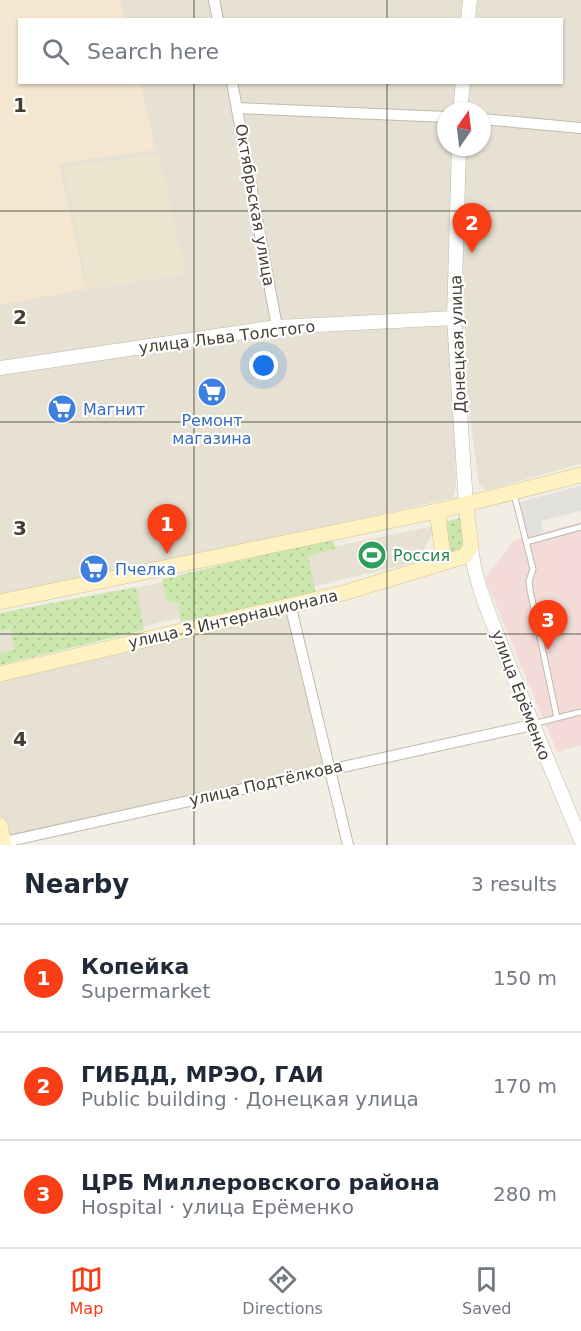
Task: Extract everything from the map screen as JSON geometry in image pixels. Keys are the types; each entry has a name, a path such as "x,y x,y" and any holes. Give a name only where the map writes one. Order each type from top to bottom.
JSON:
{"main road":[{"path":"0,602 442,510 581,475"},
{"path":"442,510 438,517 443,556 464,556 466,504"},
{"name":"улица 3 Интернационала","path":"0,674 347,592 464,556"},
{"path":"0,825 2,844"}],"street":[{"path":"214,0 218,18"},
{"path":"468,18 470,0"},
{"name":"Октябрьская улица","path":"232,84 277,327"},
{"path":"461,102 463,84"},
{"path":"237,108 437,117"},
{"path":"491,120 581,128"},
{"name":"Донецкая улица","path":"459,156 454,318 466,504"},
{"name":"улица Льва Толстого","path":"0,368 277,327 454,318"},
{"name":"улица Ерёменко","path":"464,556 581,840"},
{"path":"290,604 348,845"},
{"name":"улица Подтёлкова","path":"2,844 331,768 532,725"}],"lane":[{"path":"513,493 533,569 529,581 530,590 557,718"},
{"path":"526,542 581,527"},
{"path":"532,725 581,712"}],"shaded area":[{"path":"0,0 211,0 215,18 18,18 18,84 228,84 276,326 0,367"},
{"path":"0,0 120,0 125,18 18,18 18,84 140,84 156,150 59,163 86,289 0,305"},
{"path":"218,0 467,0 465,18 222,18"},
{"path":"474,0 581,0 581,124 491,117 491,102 465,102 466,84 563,84 563,18 472,18"},
{"path":"236,84 460,84 458,102 437,102 437,112 241,104"},
{"path":"240,110 437,119 437,156 457,156 453,316 278,325"},
{"path":"491,122 581,129 581,464 486,490 479,485 457,318 460,156 491,156"},
{"path":"159,154 186,274 88,290 64,167"},
{"path":"452,321 456,486 453,498 0,599 0,371 277,330"},
{"path":"581,486 581,511 541,521 543,532 525,537 515,503"},
{"path":"581,522 581,745 557,752 485,578 514,540"},
{"path":"438,525 416,562 0,660 0,616"},
{"path":"290,612 328,766 5,839 0,811 0,678"}],"green space":[{"path":"460,518 465,552 449,556 445,522"},
{"path":"332,539 336,548 308,556 316,595 180,622 179,603 167,601 162,579"},
{"path":"136,587 144,630 0,665 0,653 15,649 10,629 0,631 0,613"}],"place":[{"name":"ГИБДД, МРЭО, ГАИ","path":"472,253"},
{"name":"Ремонт магазина","path":"212,392"},
{"name":"Магнит","path":"62,409"},
{"name":"Копейка","path":"167,554"},
{"name":"Россия","path":"372,555"},
{"name":"Пчелка","path":"94,569"},
{"name":"ЦРБ Миллеровского района","path":"548,650"}]}
